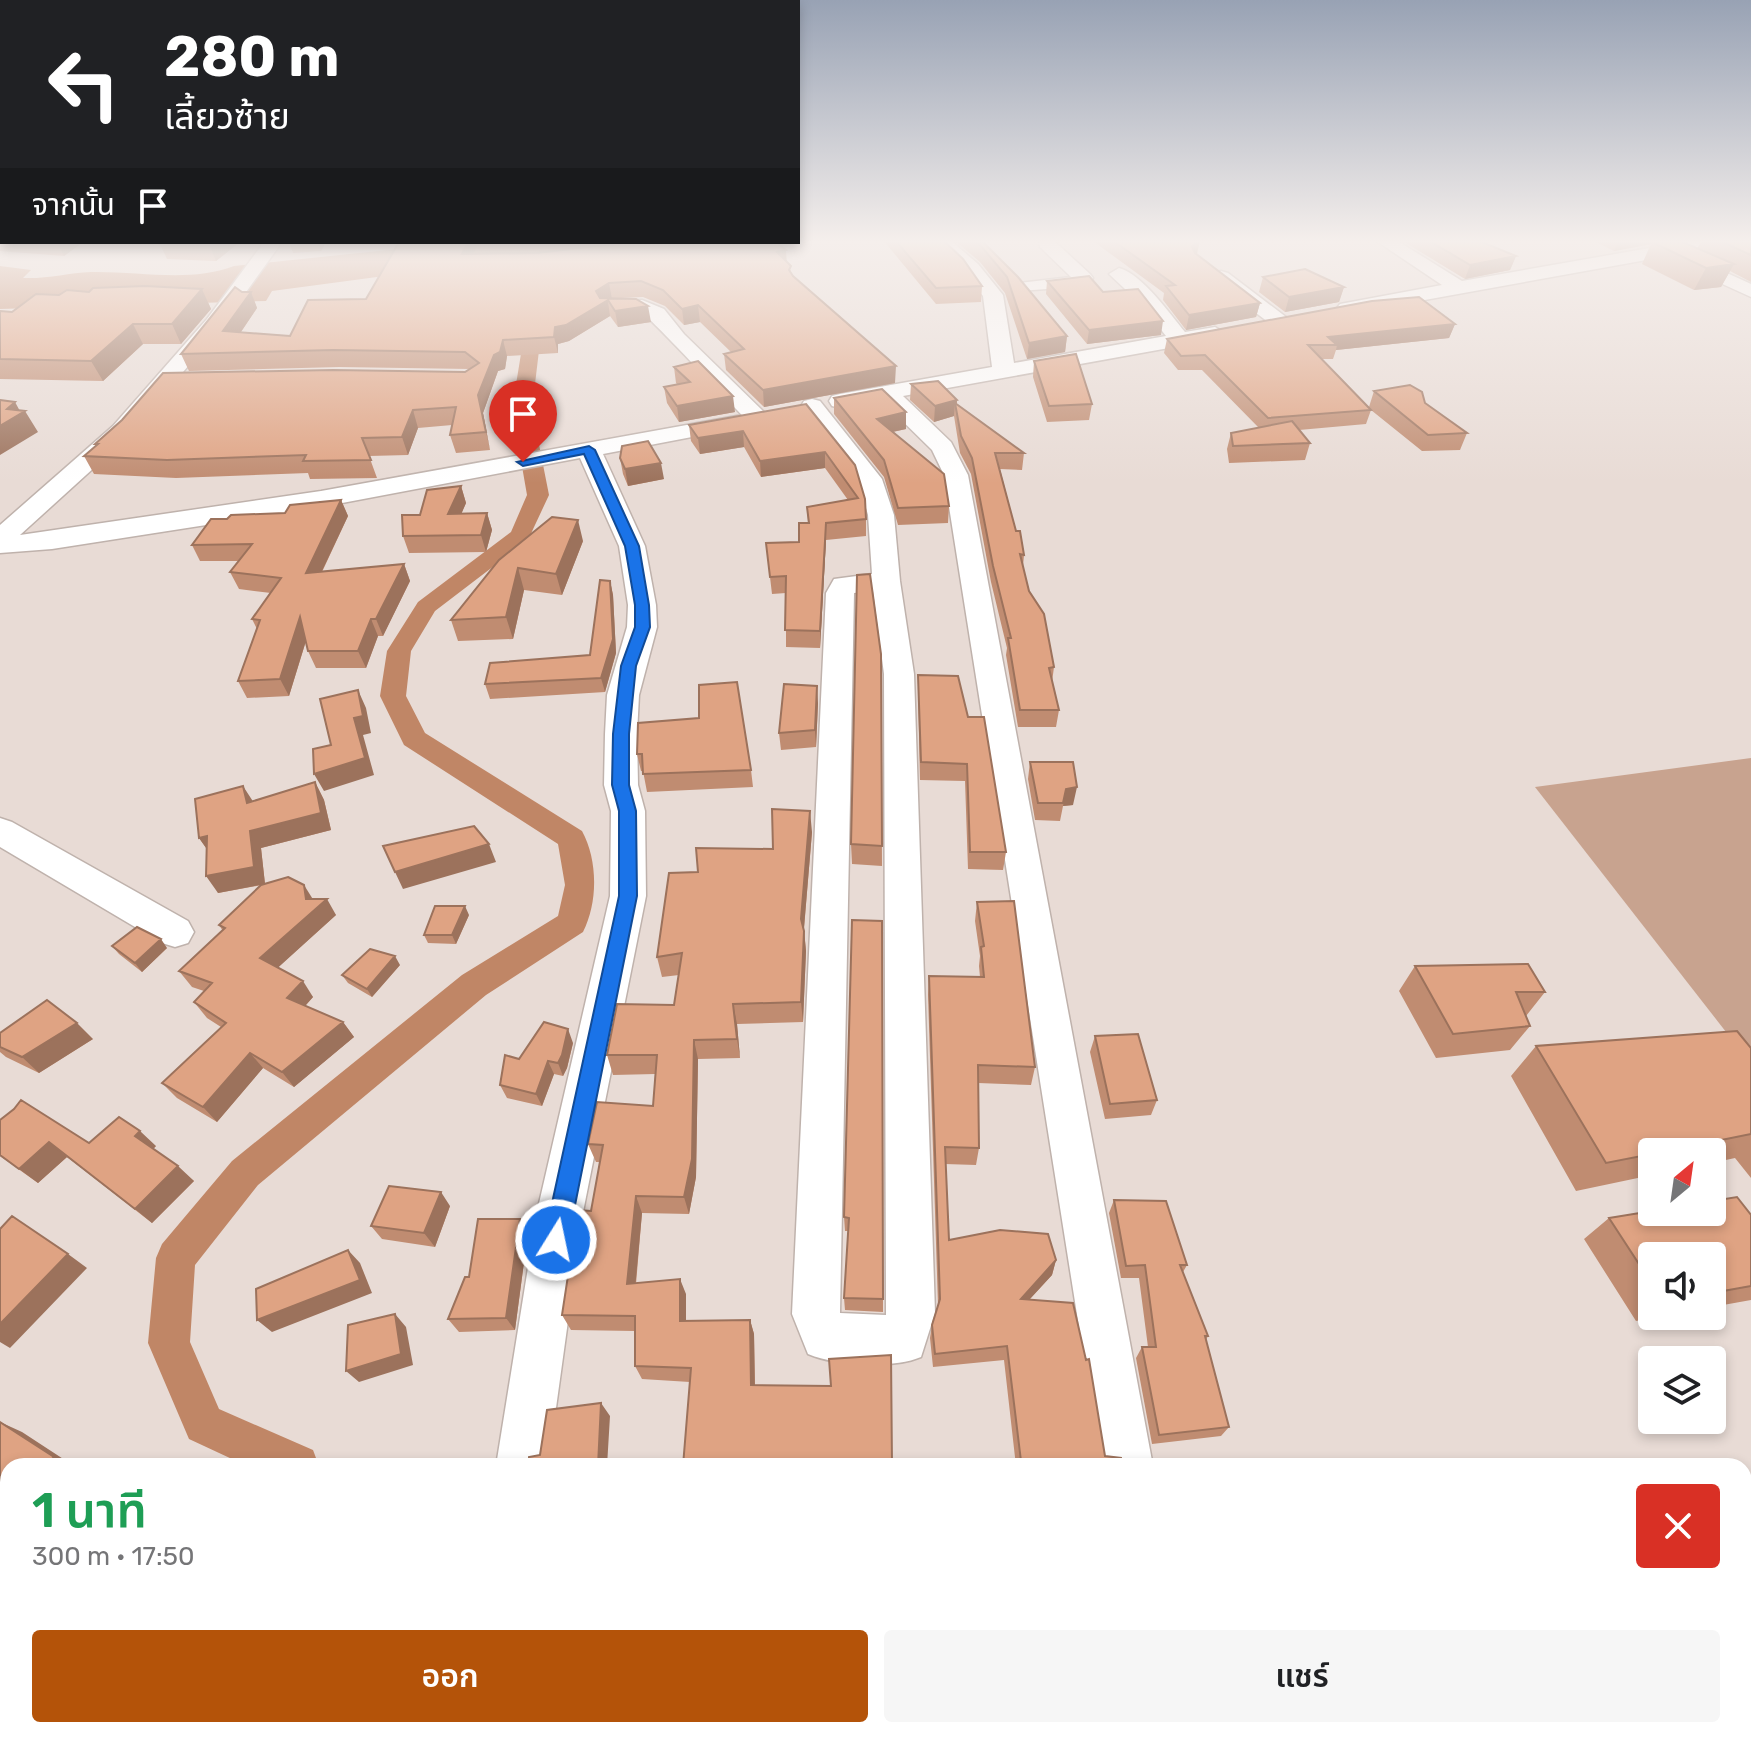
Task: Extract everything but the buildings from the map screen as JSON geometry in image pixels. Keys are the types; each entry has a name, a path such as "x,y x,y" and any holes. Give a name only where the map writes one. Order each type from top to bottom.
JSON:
{"street":[{"path":"0,542 121,431 215,321"},
{"path":"663,321 757,417"},
{"path":"997,321 1004,372"},
{"path":"1165,321 1180,340"},
{"path":"0,542 67,539 321,499 798,409 900,382 1004,372 1278,321"},
{"path":"1064,333 1083,357"},
{"path":"164,381 196,380"},
{"path":"900,382 943,447 956,475 1126,1458"},
{"path":"798,409 870,479 881,515 886,581 899,674 911,1313 904,1340 825,1337 816,1314 840,593 844,585 886,581"},
{"path":"523,1458 560,1212 628,896 628,811 621,785 621,734 623,695 642,627 642,605 632,546 586,450"},
{"path":"0,831 175,932"}],"shaded area":[{"path":"1751,758 1751,1064 1535,787"}],"waterway":[{"path":"279,1458 204,1424 169,1343 176,1258 245,1173 474,985 572,923 580,885 572,839 414,739 393,696 399,651 426,607 520,535 538,495 522,409 534,321"}],"route":[{"path":"523,462 589,450 632,546 642,605 642,627 623,695 621,734 621,785 628,811 628,896 556,1240"}]}
